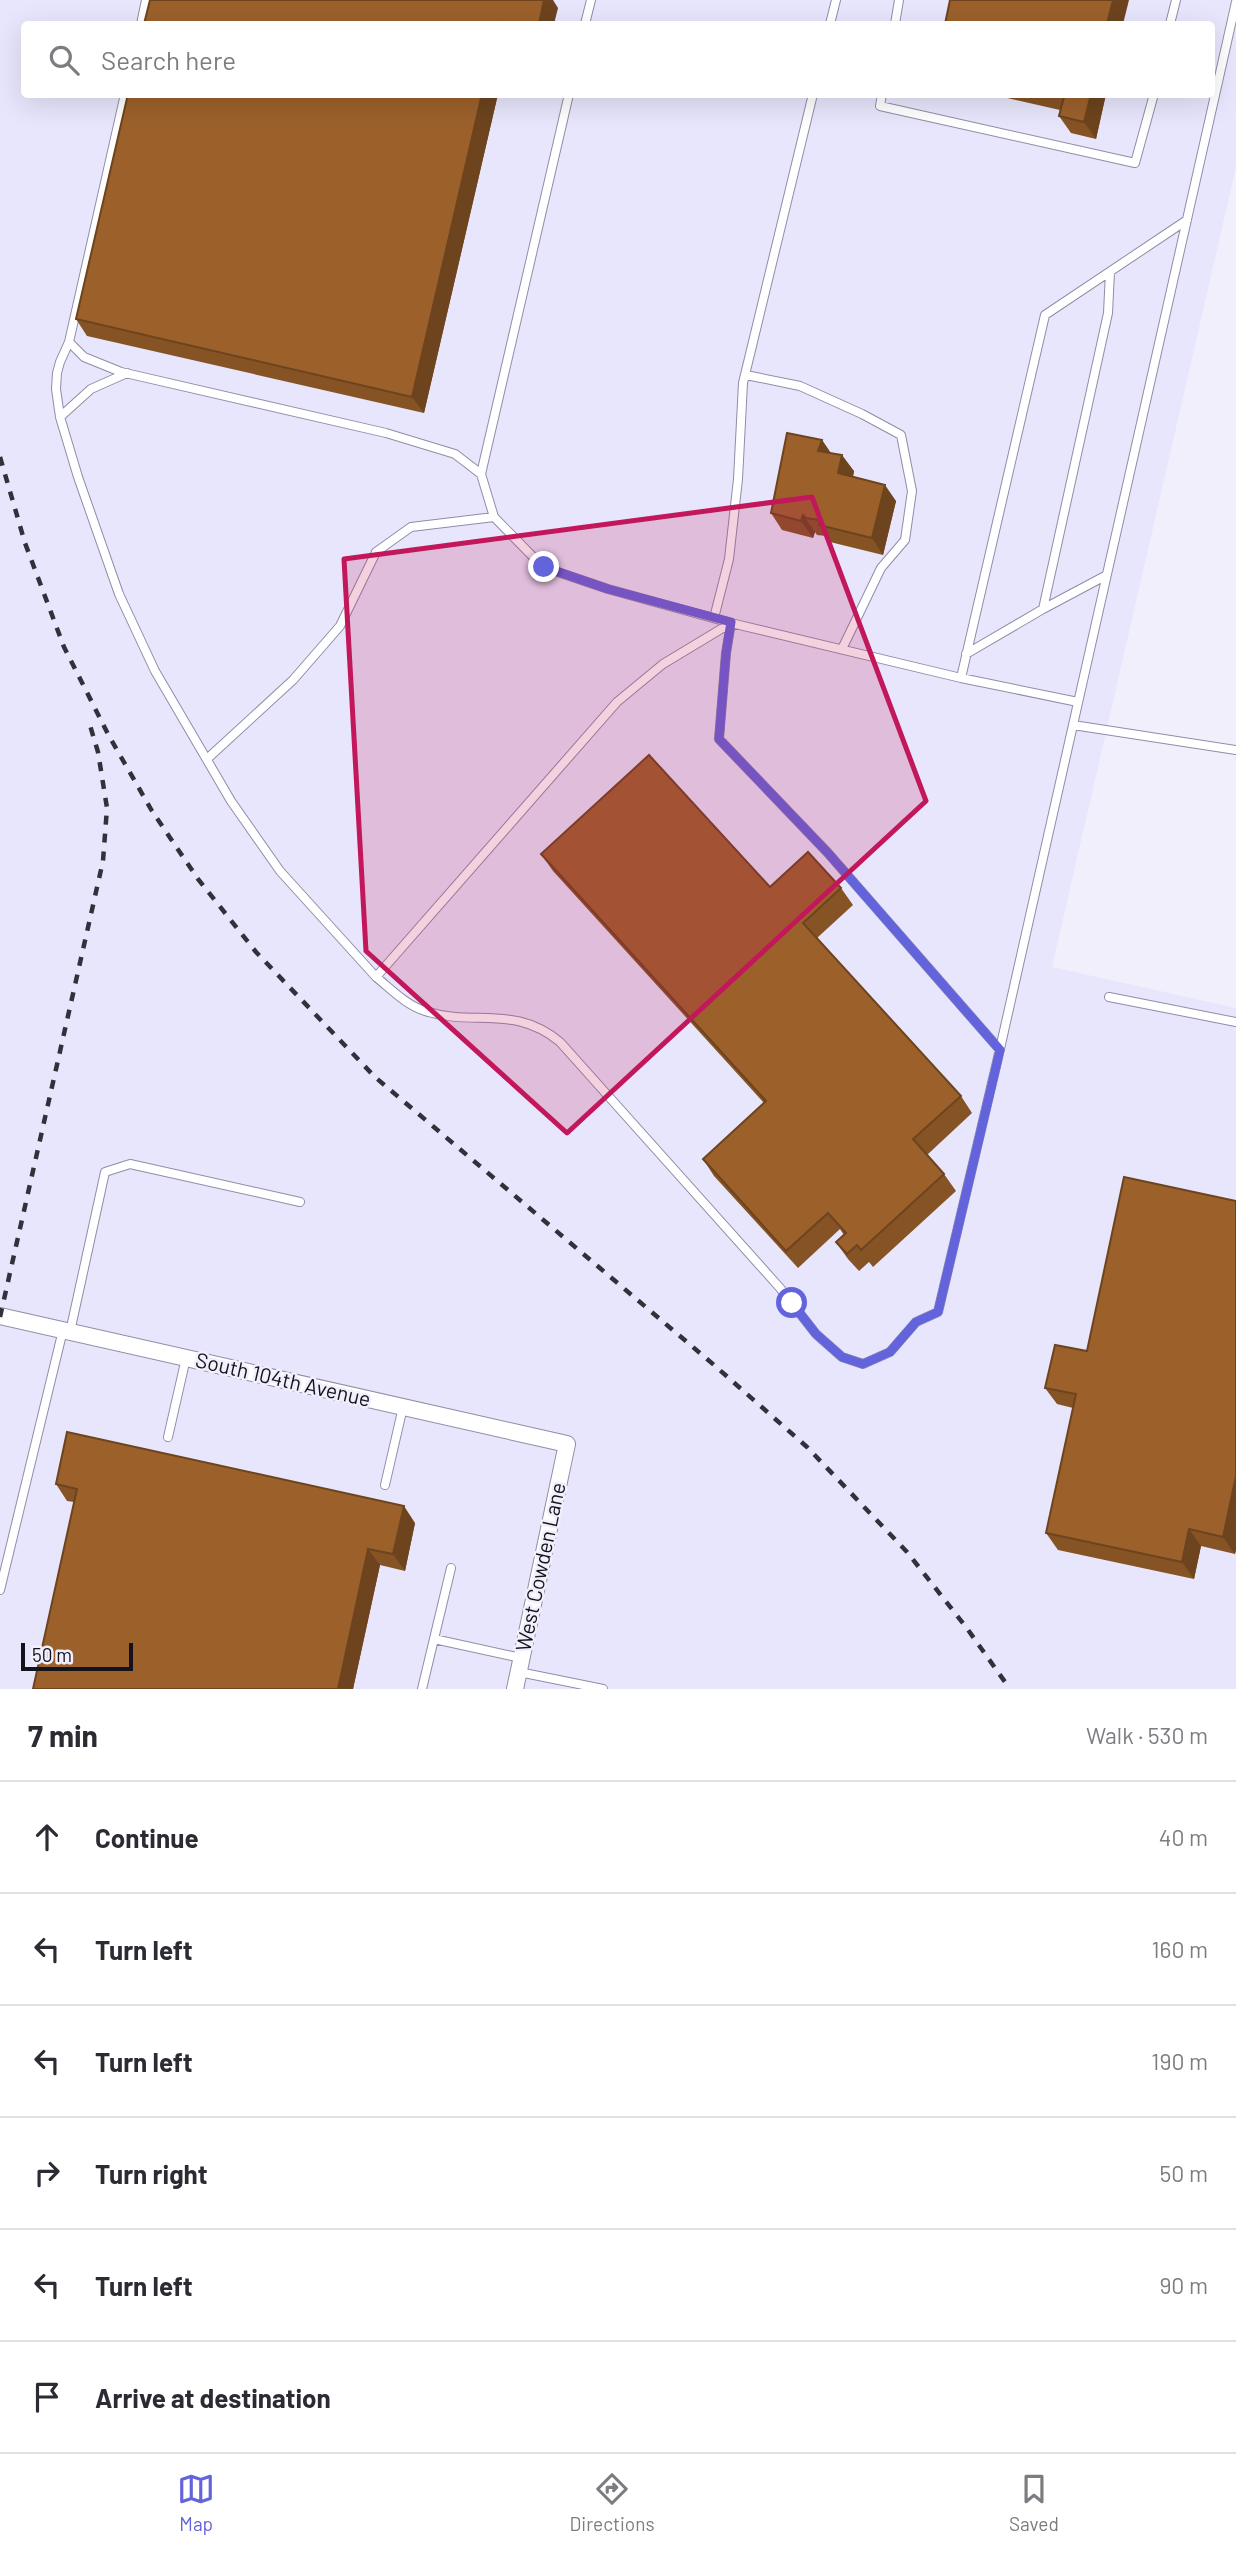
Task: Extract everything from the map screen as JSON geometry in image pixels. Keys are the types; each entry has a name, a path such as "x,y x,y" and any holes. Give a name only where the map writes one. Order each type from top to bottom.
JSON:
{"street":[{"name":"South 104th Avenue","path":"0,1317 567,1444"},
{"name":"West Cowden Lane","path":"515,1689 567,1444"}],"lane":[{"path":"142,21 146,0"},
{"path":"586,21 591,0"},
{"path":"831,21 836,0"},
{"path":"896,21 899,0"},
{"path":"1171,21 1176,0"},
{"path":"1215,84 1236,2"},
{"path":"124,98 69,342 60,362 57,389 60,417 78,477 119,594 155,671 231,801 280,871 376,977 411,1005 426,1011 507,1018 536,1025 547,1031 560,1042 780,1288 816,1334 842,1357 863,1364 890,1352 916,1322 938,1312 1000,1050 1212,98"},
{"path":"568,98 481,474 494,517 544,567 608,589 714,618 961,678 1078,702"},
{"path":"714,618 729,558 746,375 812,98"},
{"path":"881,98 880,106 1135,163 1153,98"},
{"path":"961,678 1045,315 1187,220"},
{"path":"1043,609 1108,313 1110,272"},
{"path":"69,342 84,357 127,373 386,433 455,454 481,474"},
{"path":"60,417 91,389 127,373"},
{"path":"746,375 800,386 901,435 912,491 905,540 881,568 842,649"},
{"path":"207,759 293,680 340,626 376,552 411,527 494,517"},
{"path":"966,654 1105,576"},
{"path":"376,977 617,702 663,664 731,622"},
{"path":"731,622 719,739 828,853 1000,1050"},
{"path":"1073,725 1236,750"},
{"path":"1109,997 1236,1022"},
{"path":"0,1590 105,1172 130,1164 300,1202"},
{"path":"168,1437 186,1358"},
{"path":"385,1485 403,1407"},
{"path":"422,1689 450,1568"},
{"path":"434,1639 603,1689"}],"highlighted area":[{"path":"812,497 926,801 567,1133 366,951 344,559"}],"shaded area":[{"path":"0,0 1236,0 1236,167 1052,967 1236,1008 1236,1689 0,1689"}],"building":[{"path":"150,0 544,0 540,21 145,21"},
{"path":"950,0 1113,0 1108,21 946,21"},
{"path":"127,98 481,98 412,397 76,319"},
{"path":"1064,98 1090,98 1084,122 1059,116"},
{"path":"787,433 822,440 818,451 842,455 838,473 885,485 872,538 819,525 820,520 803,515 801,521 771,513"},
{"path":"649,755 770,887 808,852 841,888 803,923 961,1096 913,1139 944,1174 861,1250 857,1245 847,1254 836,1242 846,1233 828,1213 786,1251 703,1159 766,1101 541,854"},
{"path":"1124,1177 1236,1201 1236,1476 1223,1537 1189,1529 1182,1562 1046,1533 1076,1394 1045,1388 1055,1345 1087,1351"},
{"path":"67,1432 404,1506 393,1554 368,1549 338,1689 33,1689 77,1489 56,1484"}],"railway":[{"path":"0,457 25,543 64,647 109,736 152,811 198,879 256,952 375,1077 807,1447 907,1552 1010,1689"},
{"path":"0,1317 103,861 107,808 98,752 89,722"}],"route":[{"path":"544,567 608,589 731,622 719,739 828,853 1000,1050 938,1312 916,1322 890,1352 863,1364 842,1357 816,1334 792,1303"}]}
